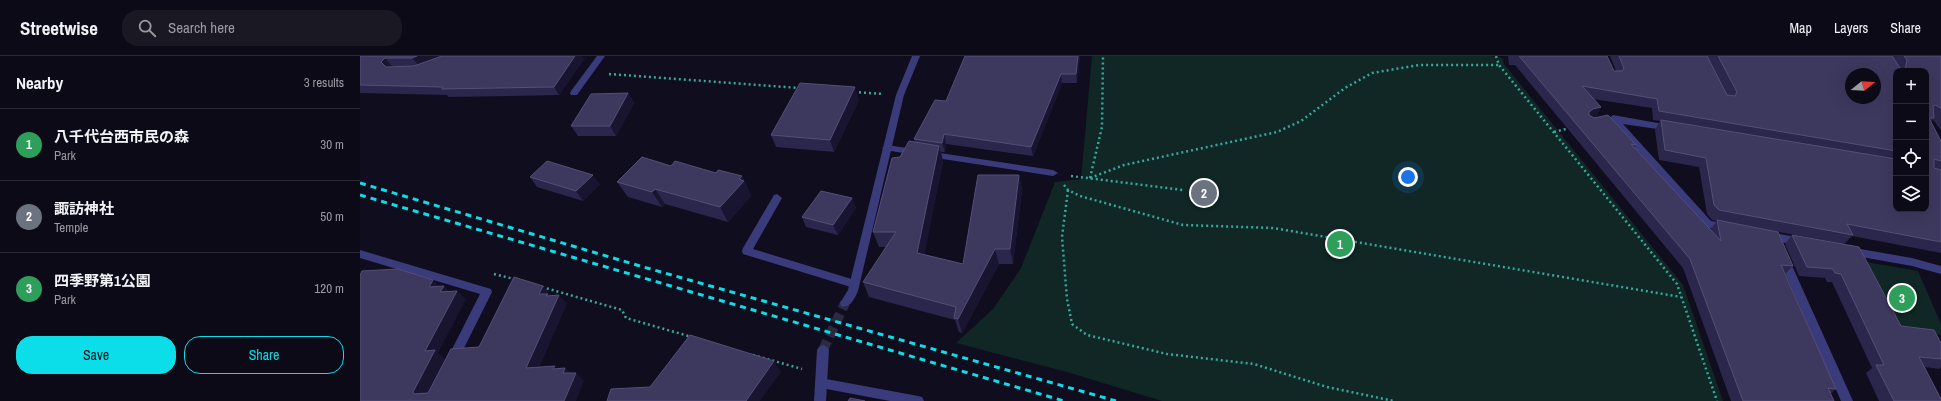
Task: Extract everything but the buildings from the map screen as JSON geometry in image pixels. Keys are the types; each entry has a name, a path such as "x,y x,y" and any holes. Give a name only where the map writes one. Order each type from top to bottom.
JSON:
{"street":[{"path":"574,93 601,56"},
{"path":"845,303 853,291 900,95 916,56"},
{"path":"1613,118 1708,224 1738,230"},
{"path":"1590,123 1613,118 1682,130"},
{"path":"887,148 1053,173"},
{"path":"777,198 747,251 854,284"},
{"path":"1760,234 1813,244"},
{"path":"1775,237 1847,401"},
{"path":"1836,248 1912,262 1941,270"},
{"path":"360,254 487,292 445,374"},
{"path":"820,401 823,350"},
{"path":"821,379 918,401"}],"path":[{"path":"1090,178 1102,127 1103,56"},
{"path":"1496,56 1499,65 1677,284 1716,401"},
{"path":"1090,178 1124,165 1277,132 1302,121 1346,88 1372,73 1419,65 1499,65"},
{"path":"589,72 807,89"},
{"path":"853,92 900,95"},
{"path":"1554,132 1590,123"},
{"path":"1053,173 1183,190"},
{"path":"1394,401 1327,387 1254,364 1167,354 1087,335 1072,324 1067,299 1062,237 1068,190 1080,196 1183,225 1273,228 1681,296"},
{"path":"466,286 494,273 516,280"},
{"path":"539,286 622,310 626,318 694,338"},
{"path":"746,353 821,379"}],"green space":[{"path":"1092,56 1491,56 1503,58 1504,64 1683,285 1723,401 1162,401 1067,372 956,343 993,309 1021,268 1055,182 1081,179"},
{"path":"1855,260 1918,271 1941,324 1941,335 1891,327"}],"tunnel":[{"path":"823,350 845,303"}],"railway":[{"path":"360,183 640,266 1116,401"},
{"path":"360,195 1064,401"}],"place":[{"name":"諏訪神社","path":"1204,193"},
{"name":"八千代台西市民の森","path":"1340,244"},
{"name":"四季野第1公園","path":"1902,298"}]}
